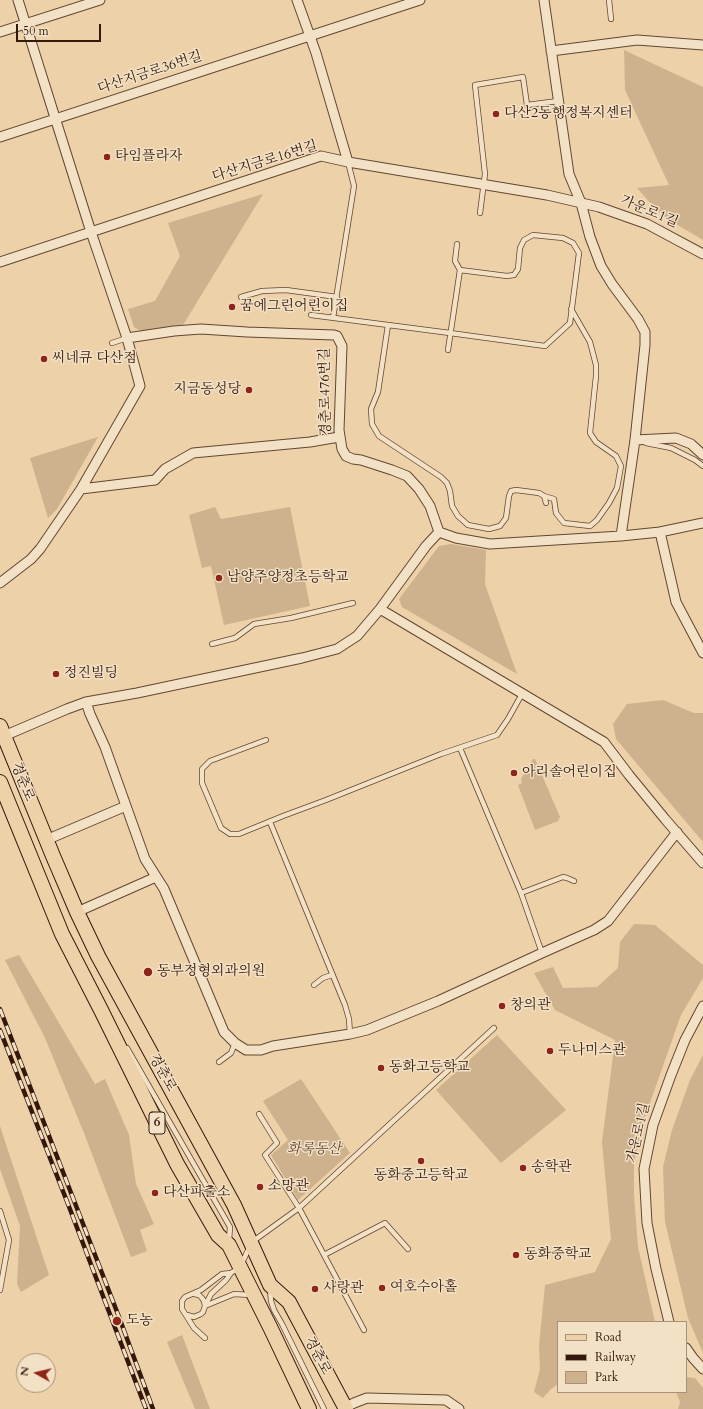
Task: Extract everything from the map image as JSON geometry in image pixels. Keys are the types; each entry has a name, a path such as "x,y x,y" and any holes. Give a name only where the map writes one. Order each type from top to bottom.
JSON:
{"main road":[{"name":"경춘로","path":"2,731 46,840 98,956 120,993 234,1205 252,1242 270,1285 289,1302 346,1408"},
{"name":"경춘로","path":"0,782 62,934 177,1164 218,1235 229,1245 235,1270 254,1295 310,1409"}],"street":[{"path":"0,583 31,559 40,549 81,489 140,386 127,338 91,232 18,0"},
{"path":"0,32 100,0"},
{"path":"297,0 316,53 348,162"},
{"name":"다산지금로36번길","path":"0,137 420,0"},
{"path":"544,0 570,174 601,266 612,284 638,319 645,332 635,440 621,536"},
{"path":"551,51 636,40 703,45"},
{"name":"다산지금로16번길","path":"0,262 321,156 348,162 547,195 581,203"},
{"name":"가운로1길","path":"581,203 599,207 648,224 703,254"},
{"name":"경춘로476번길","path":"127,338 174,331 201,329 247,332 334,334 337,336 342,346 340,437 342,449 346,456 352,459 361,460 407,476 419,489 430,506 439,532"},
{"path":"81,489 155,480 165,469 193,453 310,442 340,437"},
{"path":"635,440 676,438 691,444 703,455"},
{"path":"2,731 86,702 137,693 302,658 337,649 357,636 380,609 426,546 439,532 456,538 490,544 621,536 660,532 703,523"},
{"path":"660,532 676,602 703,653"},
{"path":"380,609 604,742 629,775 703,863"},
{"path":"86,702 105,747 145,859 164,889 224,1032 235,1043 246,1050 260,1050 273,1046 367,1030 438,1001 594,930 608,921 677,832"},
{"path":"46,840 126,806"},
{"path":"77,912 156,877"},
{"name":"가운로1길","path":"669,1321 647,1223 644,1169 653,1124 670,1075 703,1006"},
{"path":"687,1350 692,1358 703,1369"},
{"path":"346,1408 367,1398 446,1400 459,1409"}],"lane":[{"path":"609,0 611,19"},
{"path":"480,213 486,174 475,84 523,77 527,106 558,101"},
{"path":"333,318 354,186 348,162"},
{"path":"311,315 545,346 570,323 579,253 573,243 563,238 533,235 524,240 520,248 518,269 514,275 507,276 460,270"},
{"path":"448,350 460,270 455,261 457,244"},
{"path":"241,297 262,292 286,290 337,297"},
{"path":"388,325 378,392 371,409 372,424 379,436 441,477 447,483 450,491 452,506 458,516 468,525 488,529 500,526 506,518 509,496 511,492 516,490 539,493 554,499 556,513 564,523 590,526 597,520 617,488 621,466 616,456 596,442 590,433 596,365 590,342 572,309"},
{"path":"112,343 127,338"},
{"path":"635,440 671,448 695,460 703,466"},
{"path":"544,496 546,503"},
{"path":"212,644 235,638 254,624 291,618 353,603"},
{"path":"266,740 210,761 202,769 202,783 222,828 230,834 239,834 441,754 497,735 522,694"},
{"path":"460,748 521,894 542,953"},
{"path":"270,822 345,1005 349,1019 350,1034"},
{"path":"521,894 563,877 574,881"},
{"path":"314,986 323,978 332,975"},
{"path":"187,1315 194,1317 203,1312 211,1294 235,1270 252,1242 299,1208 494,1028"},
{"path":"219,1062 231,1053 235,1043"},
{"path":"259,1114 277,1143 265,1155 299,1208 364,1330"},
{"path":"0,1212 9,1240 2,1271 0,1290"},
{"path":"324,1255 385,1223 408,1249"},
{"path":"205,1338 194,1328 182,1309 182,1301 188,1295 193,1294 222,1274 235,1270"},
{"path":"270,1285 271,1302 274,1310 324,1409"},
{"path":"193,1294 199,1295 205,1306"},
{"path":"205,1306 234,1294 254,1295"}],"green space":[{"path":"624,50 703,87 703,240 661,215 637,188 669,185 625,90"},
{"path":"263,194 183,325 142,332 134,327 128,309 155,301 180,256 168,223"},
{"path":"98,437 57,509 48,518 30,458"},
{"path":"215,507 221,519 290,507 310,606 224,625 211,566 202,568 189,515"},
{"path":"451,544 486,550 485,584 517,674 402,607 399,599 439,546"},
{"path":"663,700 694,713 703,713 703,842 616,739 613,724 627,704"},
{"path":"533,759 535,759 560,817 558,821 535,830 518,785 522,783 521,779"},
{"path":"634,924 655,925 703,965 703,978 681,1015 645,1117 634,1163 634,1195 638,1247 655,1321 557,1321 557,1385 543,1398 534,1392 540,1369 539,1346 545,1285 595,1272 611,1239 602,1142 615,1040 555,1010 534,973 553,967 563,988 597,987 618,968 620,942"},
{"path":"19,955 95,1084 105,1079 129,1135 136,1184 154,1224 140,1230 147,1251 131,1257 84,1133 45,1038 5,960"},
{"path":"497,1035 566,1110 501,1163 436,1090"},
{"path":"703,1055 703,1353 688,1318 665,1222 663,1167 672,1130 690,1080"},
{"name":"화록동산","path":"301,1079 350,1153 298,1200 271,1155 288,1140 263,1101"},
{"path":"0,1126 49,1275 21,1292 17,1284 20,1226 0,1169"},
{"path":"182,1335 210,1409 195,1409 167,1342"},
{"path":"687,1377 695,1378 703,1388 703,1409 678,1409 680,1402 676,1393 687,1393"}],"railway":[{"path":"0,1009 153,1409"},
{"path":"0,1030 146,1409"}],"place":[{"name":"다산2동행정복지센터","path":"496,114"},
{"name":"타임플라자","path":"107,157"},
{"name":"꿈에그린어린이집","path":"232,307"},
{"name":"씨네큐 다산점","path":"44,359"},
{"name":"지금동성당","path":"249,390"},
{"name":"남양주양정초등학교","path":"219,578"},
{"name":"정진빌딩","path":"56,674"},
{"name":"아리솔어린이집","path":"514,773"},
{"name":"동부정형외과의원","path":"148,972"},
{"name":"창의관","path":"502,1006"},
{"name":"두나미스관","path":"550,1051"},
{"name":"동화고등학교","path":"381,1068"},
{"name":"동화중고등학교","path":"421,1161"},
{"name":"송학관","path":"523,1168"},
{"name":"소망관","path":"260,1187"},
{"name":"다산파출소","path":"155,1193"},
{"name":"동화중학교","path":"516,1255"},
{"name":"여호수아홀","path":"382,1288"},
{"name":"사랑관","path":"315,1289"},
{"name":"도농","path":"117,1321"}]}
